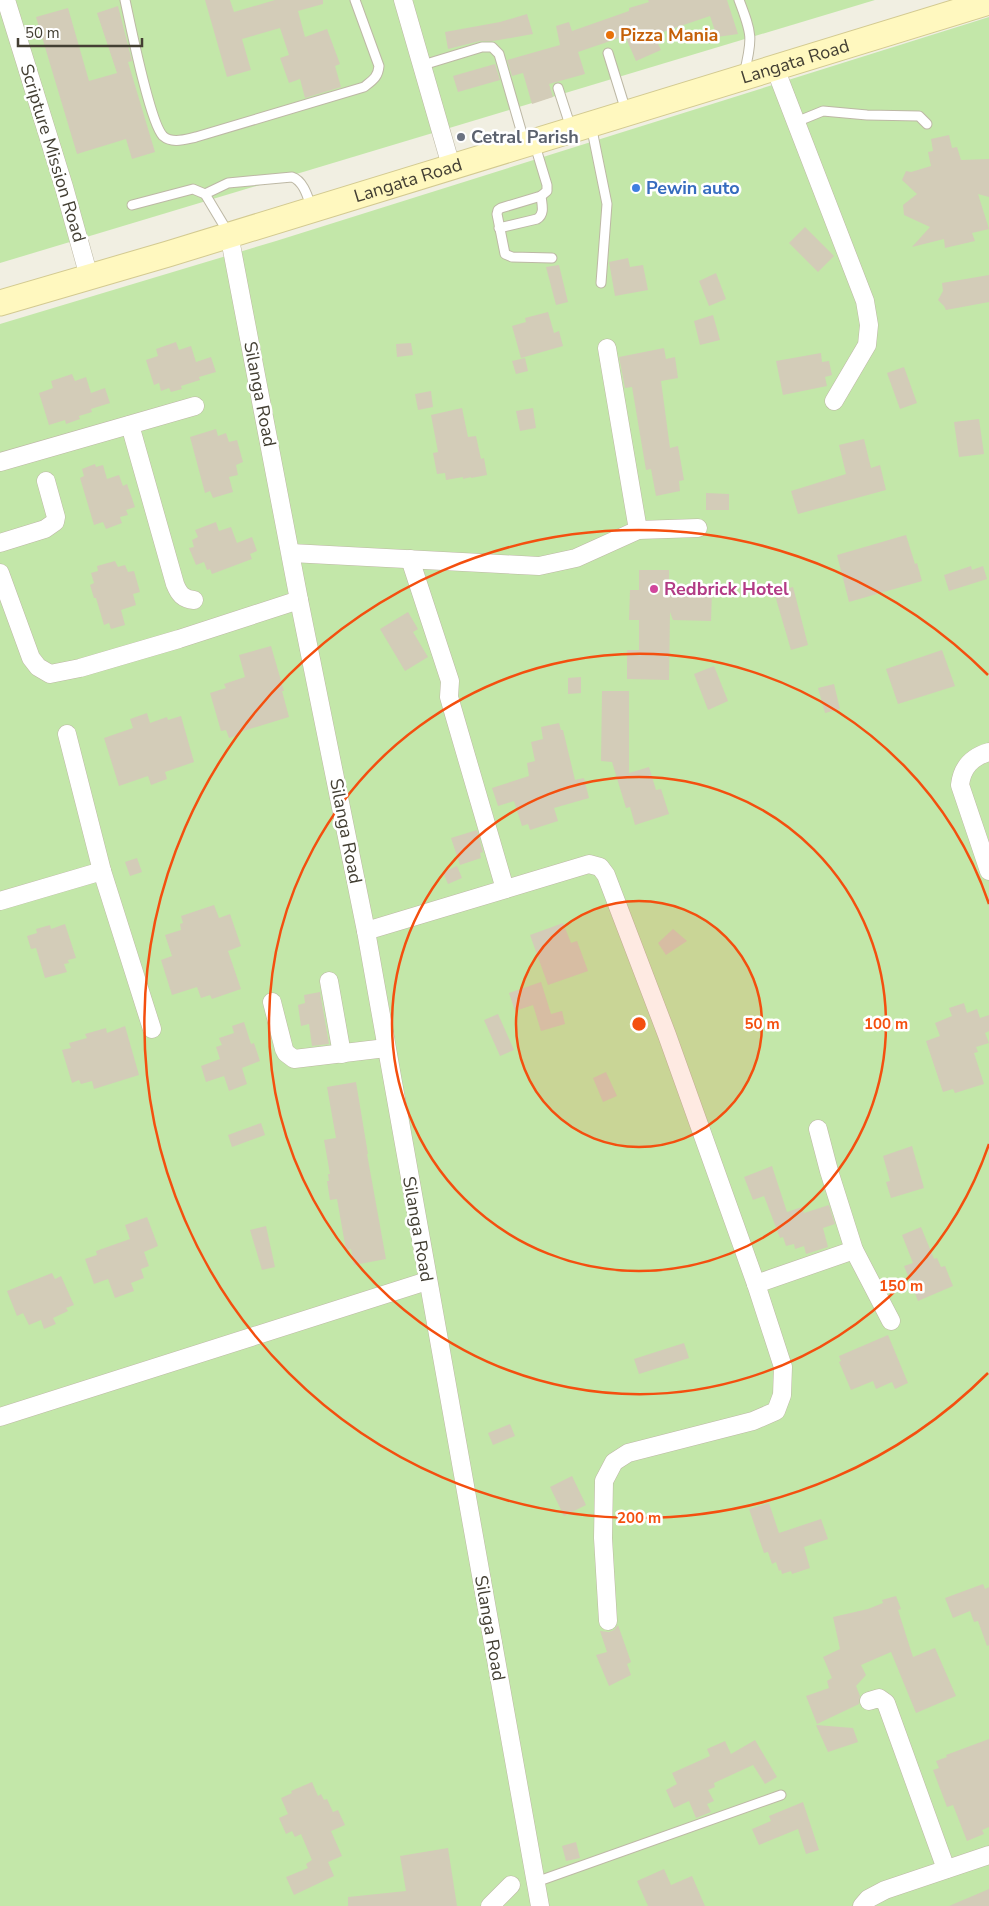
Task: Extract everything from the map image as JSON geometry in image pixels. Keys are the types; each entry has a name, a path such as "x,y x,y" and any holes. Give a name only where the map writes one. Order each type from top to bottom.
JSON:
{"main road":[{"name":"Langata Road","path":"0,303 581,128 989,2"}],"street":[{"name":"Scripture Mission Road","path":"6,0 64,187 89,277"},
{"path":"403,0 452,166"},
{"path":"776,68 865,301 869,325 867,345 834,401"},
{"name":"Silanga Road","path":"229,234 366,930 427,1281 540,1906"},
{"path":"607,348 638,530"},
{"path":"0,462 195,406"},
{"path":"130,425 175,584 179,594 186,599 194,600"},
{"path":"0,542 45,528 55,522 56,518 46,481"},
{"path":"291,553 539,566 576,558 638,530 698,528"},
{"path":"410,559 450,681 448,697 505,889"},
{"path":"0,573 31,658 38,667 50,674 80,668 170,642 300,600"},
{"path":"67,734 102,871 152,1029"},
{"path":"989,752 979,755 970,761 961,776 960,785 989,870"},
{"path":"366,930 589,864 600,867 606,875 666,1035 756,1284 783,1367 782,1395 776,1411 753,1421 628,1453 614,1462 604,1481 603,1538 608,1622"},
{"path":"0,902 102,871"},
{"path":"329,981 342,1054"},
{"path":"272,1002 284,1048 289,1057 294,1059 386,1048"},
{"path":"818,1129 854,1250 891,1321"},
{"path":"756,1284 854,1250"},
{"path":"0,1417 427,1281"},
{"path":"869,1702 880,1698 886,1703 946,1869"},
{"path":"862,1906 868,1899 885,1890 989,1855"},
{"path":"490,1906 511,1885"}],"lane":[{"path":"125,0 152,112 162,135 170,140 176,140 196,137 364,86 374,80 378,73 378,66 355,0"},
{"path":"739,0 750,28 752,45 744,77"},
{"path":"423,65 482,47 492,47 496,50 547,185 547,191 541,196 498,210 499,228 505,254 512,257 552,258"},
{"path":"608,53 626,114"},
{"path":"558,88 581,128 607,204 601,283"},
{"path":"796,122 823,112 919,116 927,124"},
{"path":"205,194 228,182 292,176 296,178 305,190 312,209"},
{"path":"132,205 193,189 205,194 229,234"},
{"path":"499,228 540,217 542,212 541,196"},
{"path":"536,1882 781,1795"}],"green space":[{"path":"0,0 875,0 0,263"},
{"path":"989,17 989,1906 0,1906 0,324 276,241"}],"building":[{"path":"205,0 230,0 234,12 275,0 323,0 323,4 298,11 305,37 327,29 340,64 335,66 341,87 305,98 300,79 289,83 280,58 289,55 280,28 242,39 251,70 227,77"},
{"path":"648,0 727,0 738,34 717,37 710,16 654,35 661,50 636,61 625,36 578,52 585,74 549,84 553,97 532,104 523,73 512,76 507,60 560,45 556,26 569,22 572,31 629,11 629,8 649,2"},
{"path":"118,6 132,61 128,62 155,152 132,159 126,139 77,154 36,17 68,8 89,81 117,73 97,13"},
{"path":"527,14 533,34 493,41 480,41 448,49 445,32 500,22"},
{"path":"495,64 500,80 458,92 453,76"},
{"path":"949,135 952,148 957,147 961,160 989,159 989,197 978,194 989,229 972,233 975,241 945,248 944,239 912,247 930,227 904,215 903,205 917,194 902,180 906,171 911,172 931,166 928,152 933,151 931,139"},
{"path":"805,227 834,256 818,272 789,243"},
{"path":"628,258 630,267 643,265 648,290 615,296 609,262"},
{"path":"559,265 568,302 556,305 546,267"},
{"path":"716,273 726,299 709,306 699,281"},
{"path":"989,275 989,302 946,310 938,300 943,291 942,283"},
{"path":"548,312 554,333 559,331 563,346 521,358 512,326 526,322 525,318"},
{"path":"713,315 720,340 700,345 694,321"},
{"path":"176,342 179,350 191,346 196,362 211,357 216,372 199,377 200,380 181,386 182,389 171,392 169,388 161,391 159,383 154,385 146,360 158,356 156,349"},
{"path":"411,343 413,355 397,357 396,344"},
{"path":"664,348 666,359 675,357 678,378 661,381 670,448 678,446 684,480 679,481 680,491 656,496 651,469 646,470 632,387 625,388 619,357"},
{"path":"821,353 822,362 829,361 832,375 825,377 827,386 783,395 776,361"},
{"path":"525,358 528,371 516,374 512,361"},
{"path":"904,367 917,403 900,409 887,373"},
{"path":"72,374 75,381 86,377 91,393 105,388 110,403 91,409 92,412 79,416 80,419 66,424 65,420 49,425 39,393 53,388 51,381"},
{"path":"431,391 433,407 418,410 415,394"},
{"path":"462,408 468,437 476,436 481,459 484,458 487,475 446,480 445,473 437,474 433,453 438,452 431,415"},
{"path":"533,408 536,428 520,431 516,411"},
{"path":"979,419 984,454 959,457 954,422"},
{"path":"216,429 218,436 226,433 229,442 237,440 243,462 236,465 238,475 229,477 233,492 213,498 210,491 205,493 190,437"},
{"path":"864,439 871,468 880,465 886,490 798,514 791,491 846,474 839,445"},
{"path":"95,464 96,467 103,465 107,479 119,475 123,486 127,484 135,507 126,510 128,515 120,517 122,523 106,529 103,522 94,525 80,478 84,476 82,469"},
{"path":"706,493 729,494 729,510 706,510"},
{"path":"216,522 219,531 231,527 237,543 252,537 257,551 250,554 252,559 212,574 210,569 207,570 204,562 196,565 189,548 194,547 192,540 198,537 195,530"},
{"path":"906,535 922,581 849,602 837,555"},
{"path":"115,561 118,567 125,565 128,572 134,571 140,592 133,594 136,605 121,610 125,625 111,629 109,623 104,625 90,585 94,583 91,573 98,571 97,566"},
{"path":"971,566 972,570 983,566 987,579 949,591 944,575"},
{"path":"639,570 669,570 669,591 712,591 711,621 673,620 670,612 669,680 627,679 627,650 639,650 639,620 629,620 630,590 639,590"},
{"path":"793,587 808,645 791,650 774,592"},
{"path":"408,612 418,629 413,632 428,657 405,671 380,629"},
{"path":"271,646 284,691 282,691 289,717 240,732 241,734 229,738 226,730 221,731 210,693 226,688 224,684 245,677 239,655"},
{"path":"942,650 955,686 898,704 886,669"},
{"path":"714,666 728,701 708,710 694,674"},
{"path":"581,677 581,693 568,694 568,678"},
{"path":"834,684 840,709 825,713 818,688"},
{"path":"602,691 629,691 629,773 649,767 656,790 661,789 669,814 635,825 630,807 626,808 612,762 601,761"},
{"path":"147,713 150,723 167,717 168,720 181,716 194,762 165,772 167,779 151,785 148,776 119,786 104,738 133,728 130,719"},
{"path":"559,723 561,730 563,730 575,780 584,778 589,798 554,808 558,821 530,830 528,824 522,826 514,801 498,806 492,788 529,776 527,763 535,761 531,742 543,739 541,727"},
{"path":"477,830 483,852 480,853 481,858 460,865 451,838"},
{"path":"137,858 142,872 130,876 125,862"},
{"path":"457,866 462,878 448,884 443,872"},
{"path":"214,905 219,918 230,914 241,946 228,951 241,989 212,999 210,995 201,998 197,987 172,995 161,960 172,956 165,935 181,930 180,924 183,923 181,916"},
{"path":"563,923 571,943 577,941 588,971 548,985 530,935"},
{"path":"65,924 76,958 68,960 69,963 64,964 67,972 45,978 36,948 31,949 27,936 37,933 36,929 50,925 51,929"},
{"path":"673,929 687,941 666,955 658,943"},
{"path":"541,982 551,1014 562,1011 565,1024 541,1031 533,1005 515,1011 509,993"},
{"path":"320,992 329,1044 312,1046 309,1024 301,1026 298,1005 305,1003 304,995"},
{"path":"964,1003 967,1013 977,1009 980,1018 989,1015 989,1031 985,1033 989,1043 976,1047 978,1052 974,1053 984,1084 955,1093 953,1089 943,1092 926,1041 940,1036 935,1023 952,1016 949,1008"},
{"path":"498,1014 514,1050 500,1056 484,1020"},
{"path":"244,1022 251,1044 254,1043 260,1061 242,1068 247,1084 229,1091 224,1076 206,1082 201,1066 220,1059 216,1047 222,1045 219,1038 234,1033 232,1026"},
{"path":"125,1026 139,1075 94,1089 92,1081 81,1084 79,1080 72,1083 62,1050 71,1048 69,1043 87,1038 85,1034 106,1028 107,1033"},
{"path":"606,1072 617,1096 603,1102 593,1078"},
{"path":"356,1082 386,1259 354,1265 351,1249 346,1250 337,1199 330,1200 327,1181 329,1181 328,1174 330,1174 324,1140 336,1138 327,1087"},
{"path":"261,1123 265,1135 232,1147 228,1135"},
{"path":"912,1146 924,1188 891,1198 886,1182 890,1181 883,1156"},
{"path":"772,1166 787,1212 802,1207 804,1213 829,1205 835,1224 823,1228 828,1247 806,1254 804,1246 795,1249 794,1244 786,1246 783,1237 780,1238 764,1196 753,1200 744,1177"},
{"path":"147,1217 158,1246 144,1252 149,1266 141,1269 144,1278 131,1283 134,1291 115,1298 108,1279 94,1284 85,1259 97,1255 96,1251 130,1239 125,1225"},
{"path":"266,1226 275,1267 262,1270 250,1230"},
{"path":"921,1227 934,1259 937,1258 941,1267 945,1266 953,1286 918,1301 904,1266 913,1263 902,1235"},
{"path":"52,1273 55,1279 61,1276 74,1305 66,1308 68,1311 53,1318 56,1324 44,1329 41,1320 29,1325 23,1313 17,1316 7,1291"},
{"path":"888,1335 908,1383 895,1389 892,1382 876,1389 873,1381 851,1390 839,1362 841,1361 839,1356"},
{"path":"684,1343 689,1358 639,1374 634,1359"},
{"path":"510,1424 515,1436 493,1445 488,1433"},
{"path":"572,1476 586,1505 564,1516 550,1487"},
{"path":"769,1503 779,1533 821,1519 828,1539 804,1547 810,1568 792,1574 791,1571 782,1574 776,1562 772,1564 768,1552 764,1553 749,1509"},
{"path":"983,1584 985,1589 989,1587 989,1645 987,1646 978,1621 974,1622 970,1611 953,1618 945,1598"},
{"path":"896,1596 901,1609 898,1610 913,1657 935,1648 956,1696 916,1713 891,1652 861,1665 866,1675 856,1686 860,1696 859,1704 817,1724 806,1696 829,1688 827,1681 832,1678 823,1657 840,1649 833,1617 868,1609 883,1603 882,1600"},
{"path":"618,1625 631,1662 627,1664 631,1675 609,1686 596,1655 607,1652 600,1631 609,1632"},
{"path":"816,1725 853,1728 858,1742 828,1752"},
{"path":"989,1739 989,1827 982,1830 984,1834 967,1841 953,1805 947,1807 933,1770 939,1768 936,1761 947,1757 946,1755"},
{"path":"755,1740 777,1777 765,1784 753,1765 714,1783 715,1787 708,1790 714,1801 707,1804 711,1812 696,1818 689,1801 674,1808 666,1790 677,1784 672,1773 710,1756 707,1749 725,1741 731,1754"},
{"path":"312,1782 318,1796 321,1794 324,1800 327,1799 333,1812 338,1810 345,1825 331,1831 342,1856 328,1862 334,1876 294,1895 286,1877 308,1868 306,1864 312,1860 301,1834 295,1837 292,1831 286,1834 279,1818 288,1814 281,1798 292,1793 291,1791"},
{"path":"803,1802 819,1850 806,1854 798,1829 759,1845 752,1829 771,1821 769,1816"},
{"path":"576,1842 580,1858 566,1861 562,1846"},
{"path":"448,1848 457,1906 348,1906 348,1897 406,1891 400,1856"},
{"path":"664,1869 671,1885 692,1876 705,1906 648,1906 637,1881"},
{"path":"989,1889 989,1906 949,1906"}],"place":[{"name":"Pizza Mania","path":"610,35"},
{"name":"Cetral Parish","path":"461,137"},
{"name":"Pewin auto","path":"636,188"},
{"name":"Redbrick Hotel","path":"654,589"}]}
